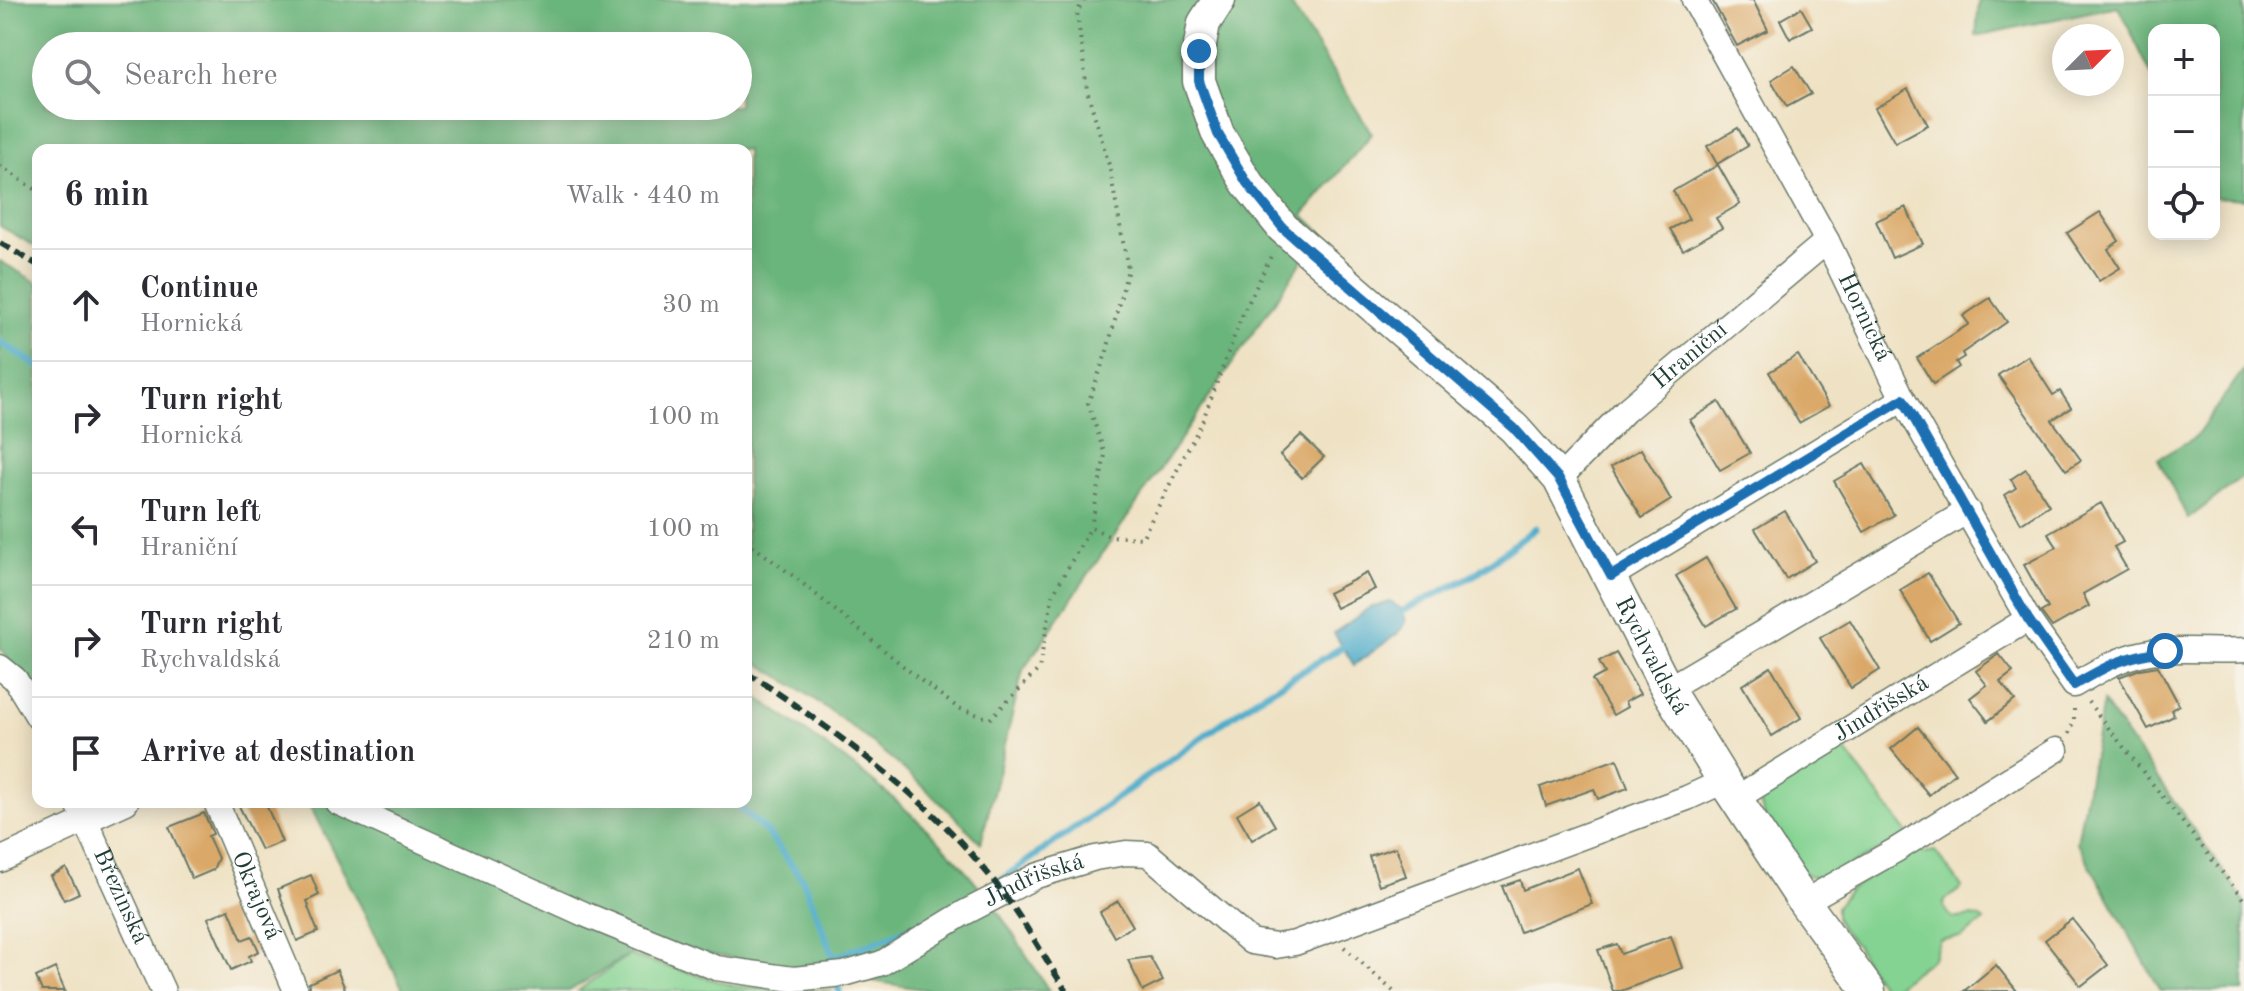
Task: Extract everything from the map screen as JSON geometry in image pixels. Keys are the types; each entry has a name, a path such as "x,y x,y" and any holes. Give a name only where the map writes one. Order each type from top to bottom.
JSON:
{"street":[{"name":"Rychvaldská","path":"1219,0 1204,23 1199,51 1199,81 1218,134 1247,183 1283,228 1514,428 1559,479 1667,689 1804,902 1869,991"},
{"name":"Hornická","path":"1694,0 1827,241 1903,399 2028,619 2074,685"},
{"name":"Hraniční","path":"1559,479 1625,411 1827,241"},
{"path":"1611,576 1903,399"},
{"path":"1667,689 1968,511"},
{"name":"Jindřišská","path":"350,808 584,914 716,968 747,973 793,979 844,974 882,963 964,913 1036,876 1095,858 1126,853 1148,854 1251,942 1276,946 1324,933 1687,798 1730,790 2028,619"},
{"path":"2074,685 2107,666 2138,654 2244,650"},
{"path":"0,667 15,679 32,707"},
{"path":"1804,902 1896,850 2056,750"},
{"name":"Okrajová","path":"219,808 296,991"},
{"path":"0,860 81,811"},
{"name":"Březinská","path":"81,811 163,991"}],"path":[{"path":"752,545 958,708 990,719 1039,669 1053,594 1091,527 1105,455 1088,403 1107,351 1128,269 1109,165 1087,90 1077,12 1084,0"},
{"path":"0,166 32,187"},
{"path":"1091,527 1109,536 1142,538 1202,422 1242,316 1283,228"},
{"path":"2056,750 2067,740 2074,721 2074,685"},
{"path":"2074,685 2244,900"},
{"path":"1324,933 1393,991"}],"green space":[{"path":"0,0 1288,0 1372,134 1303,215 1322,232 1023,670 981,843 927,790 870,741 752,660 752,144 32,144 32,245 0,226"},
{"path":"1979,0 2244,0 2244,199 2220,197 2220,24 2148,24 2148,68 2118,6 1976,36"},
{"path":"0,261 32,280 32,688 0,648"},
{"path":"2244,369 2244,476 2188,519 2158,459 2195,437"},
{"path":"752,694 871,780 935,837 994,906 1049,991 933,991 646,944 569,991 404,991 311,808 752,808"},
{"path":"2103,702 2244,900 2244,991 2161,991 2077,842"},
{"path":"1841,745 1909,835 1824,879 1817,878 1806,874 1785,849 1770,826 1759,797"},
{"path":"1916,848 1924,853 1935,851 1962,887 1944,903 1947,912 1953,918 1973,916 1984,921 1962,937 1940,940 1933,958 1894,987 1883,989 1857,946 1840,927 1836,907 1850,889"},
{"path":"629,955 734,986 833,991 578,991"}],"water":[{"path":"1390,602 1403,610 1406,623 1397,634 1354,665 1334,633 1371,607"}],"building":[{"path":"1712,0 1753,0 1768,30 1737,46"},
{"path":"1801,8 1812,27 1790,39 1780,20"},
{"path":"1794,66 1811,94 1787,107 1771,80"},
{"path":"1908,89 1928,125 1895,143 1875,108"},
{"path":"1738,128 1748,146 1717,164 1707,146"},
{"path":"1718,165 1740,204 1716,218 1722,228 1683,250 1670,229 1689,219 1673,191"},
{"path":"1906,207 1923,244 1892,258 1876,221"},
{"path":"2100,212 2119,241 2108,249 2120,268 2099,281 2067,233"},
{"path":"1990,298 2007,322 1962,353 1964,357 1956,362 1959,367 1933,384 1917,358 1969,324 1963,316"},
{"path":"1798,355 1829,406 1799,423 1769,372"},
{"path":"2028,356 2053,395 2060,391 2071,408 2052,420 2081,460 2066,470 1998,375"},
{"path":"1719,402 1750,453 1720,470 1690,420"},
{"path":"1301,435 1324,457 1302,478 1280,455"},
{"path":"1641,449 1671,500 1642,518 1611,467"},
{"path":"1864,464 1894,515 1864,532 1834,481"},
{"path":"2026,469 2049,505 2021,523 2005,495 2016,488 2011,479"},
{"path":"2101,503 2123,542 2114,547 2127,569 2083,594 2089,606 2052,627 2041,612 2048,608 2024,565 2057,547 2048,533"},
{"path":"1785,511 1815,561 1786,579 1755,529"},
{"path":"1706,558 1736,609 1706,626 1676,576"},
{"path":"1367,573 1375,589 1336,608 1328,593"},
{"path":"1928,573 1959,623 1930,641 1900,590"},
{"path":"1850,620 1880,670 1851,688 1820,638"},
{"path":"1616,653 1640,694 1625,702 1627,707 1613,715 1592,680 1605,673 1599,662"},
{"path":"1999,654 2013,672 2000,682 2015,700 1988,721 1970,698 1987,685 1976,671"},
{"path":"2158,666 2179,705 2171,710 2174,716 2148,729 2119,677"},
{"path":"1771,667 1801,718 1772,736 1742,685"},
{"path":"1918,727 1955,773 1929,795 1891,749"},
{"path":"1617,759 1628,788 1598,799 1594,789 1546,806 1540,787"},
{"path":"1260,800 1275,826 1252,840 1237,814"},
{"path":"240,808 268,808 282,842 261,850"},
{"path":"204,813 213,834 208,836 218,858 213,870 192,879 169,827"},
{"path":"1396,847 1406,876 1379,885 1369,856"},
{"path":"66,868 79,893 64,900 51,876"},
{"path":"1578,868 1592,904 1520,932 1502,886 1520,880 1523,890"},
{"path":"311,875 319,895 307,901 318,932 297,941 278,889"},
{"path":"1118,901 1133,926 1114,937 1100,912"},
{"path":"229,909 242,940 252,936 259,951 249,956 251,961 231,970 208,918"},
{"path":"2072,919 2108,965 2081,986 2045,940"},
{"path":"1671,936 1682,968 1621,991 1613,991 1598,950 1617,944 1621,954"},
{"path":"1150,957 1163,981 1143,991 1128,960"},
{"path":"1996,965 2017,991 1964,991"},
{"path":"55,968 65,991 42,991 36,977"},
{"path":"337,970 346,991 311,991 309,983"}],"waterway":[{"path":"0,342 32,362"},
{"path":"1395,615 1474,575 1536,528"},
{"path":"994,885 1256,699 1351,642"},
{"path":"740,808 766,831 803,880 834,958"},
{"path":"839,991 834,958 931,920"}],"railway":[{"path":"0,243 32,262"},
{"path":"752,677 858,751 946,827 1007,899 1066,991"}],"route":[{"path":"1199,51 1199,81 1218,134 1247,183 1283,228 1536,450 1559,479 1611,576 1903,399 2028,619 2074,685 2107,666 2138,654 2165,651"}]}
